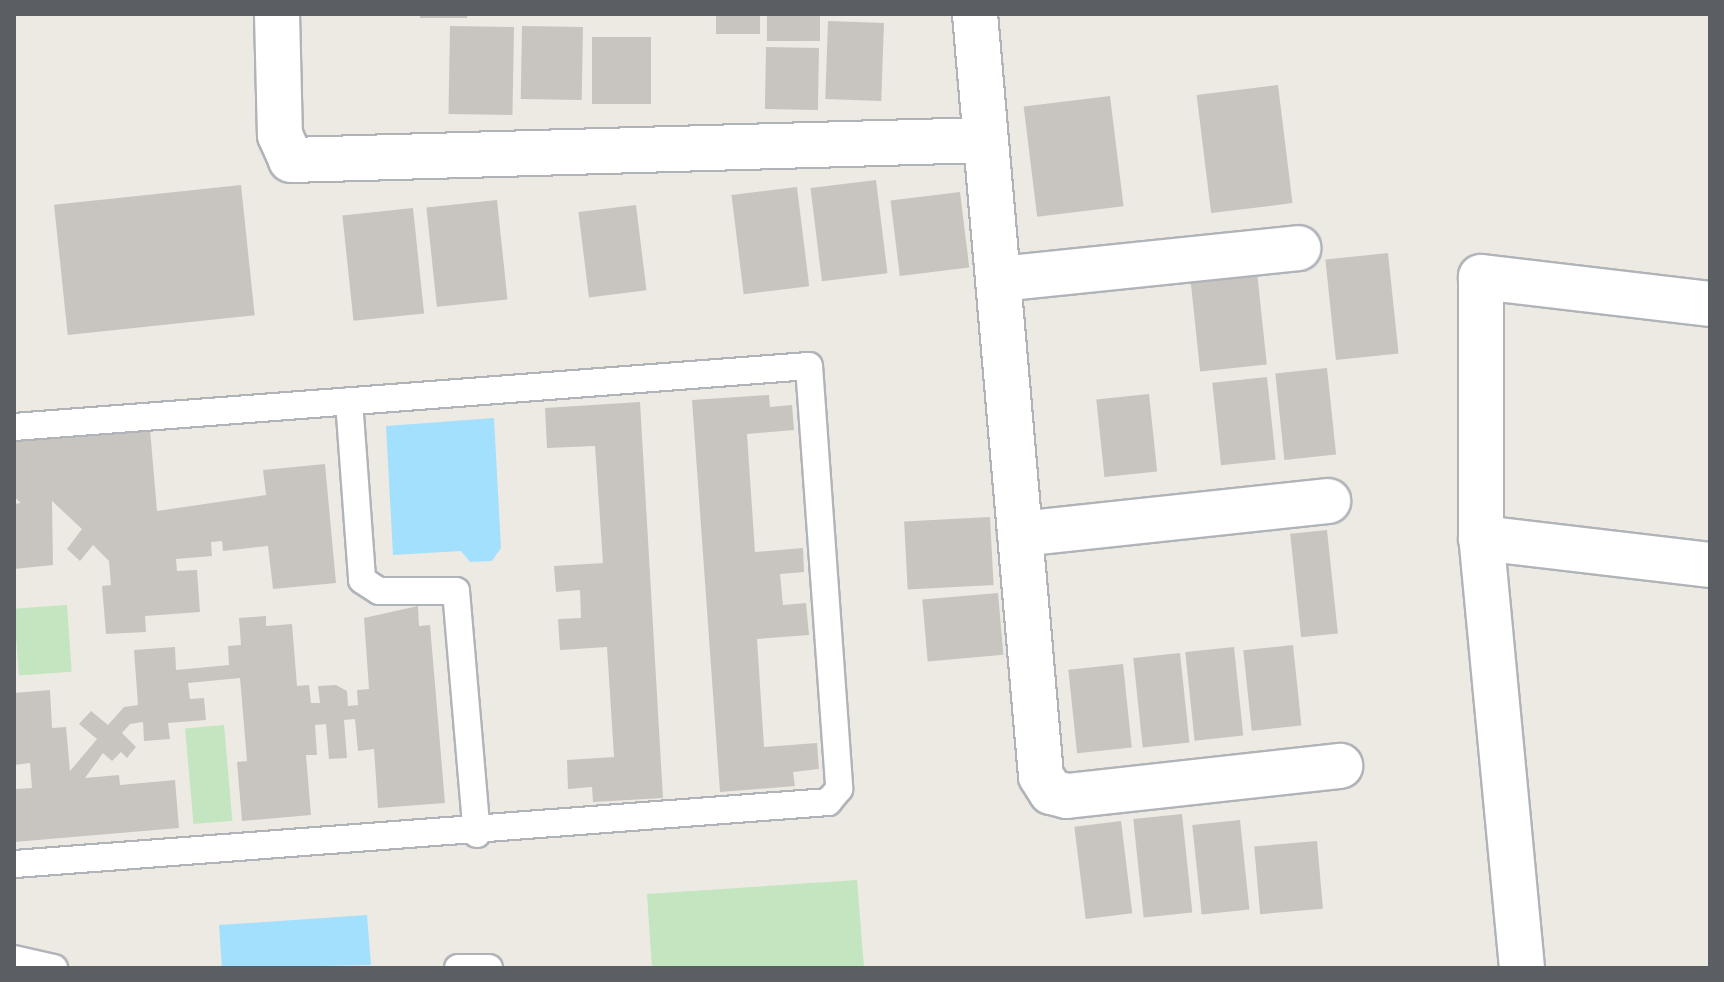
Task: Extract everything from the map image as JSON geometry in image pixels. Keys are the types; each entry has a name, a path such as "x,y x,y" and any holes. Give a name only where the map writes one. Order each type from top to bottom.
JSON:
{"street":[{"path":"277,14 280,135 291,160 985,140"},
{"path":"975,14 1041,776 1051,792 1340,766"},
{"path":"999,279 1298,248"},
{"path":"1522,968 1481,538 1481,277 1710,304"},
{"path":"1020,534 1328,501"},
{"path":"1481,538 1710,565"}],"lane":[{"path":"14,427 809,366 837,797 477,834 14,864"},
{"path":"349,401 362,580 379,591 456,591 477,834"},
{"path":"14,959 54,968"},
{"path":"458,968 489,968"}],"green space":[{"path":"67,605 72,672 19,676 14,609"},
{"path":"224,725 232,821 194,824 185,728"},
{"path":"857,880 864,968 652,968 647,894"}],"water":[{"path":"494,418 501,548 492,561 470,562 461,551 393,555 386,426"},
{"path":"367,915 371,965 222,968 219,925"}],"building":[{"path":"420,14 467,14 467,18 420,18"},
{"path":"716,14 760,14 760,34 716,34"},
{"path":"767,14 820,14 820,41 767,41"},
{"path":"828,21 884,23 881,101 825,99"},
{"path":"450,26 514,27 512,115 448,114"},
{"path":"522,26 583,27 582,100 521,99"},
{"path":"592,37 651,37 651,104 592,104"},
{"path":"766,47 819,48 818,110 765,109"},
{"path":"1278,85 1293,203 1211,213 1197,95"},
{"path":"1110,96 1124,206 1037,217 1024,107"},
{"path":"876,180 887,273 822,281 810,188"},
{"path":"241,185 255,315 68,335 54,205"},
{"path":"797,187 809,286 744,294 731,195"},
{"path":"960,192 969,267 900,276 891,201"},
{"path":"497,200 507,299 437,307 426,207"},
{"path":"636,205 646,290 589,297 578,212"},
{"path":"413,208 424,313 353,321 342,215"},
{"path":"1388,253 1399,353 1336,360 1325,260"},
{"path":"1256,262 1267,364 1200,371 1189,269"},
{"path":"1327,368 1336,455 1284,460 1275,373"},
{"path":"1267,377 1276,460 1221,465 1212,383"},
{"path":"1149,394 1157,472 1104,477 1096,400"},
{"path":"769,395 770,407 792,405 794,430 747,434 755,552 803,548 804,572 780,574 783,605 806,603 809,635 757,639 764,747 817,743 819,769 793,772 795,786 720,792 692,400"},
{"path":"640,402 663,798 593,802 592,787 568,789 567,760 614,757 607,647 560,650 558,619 581,618 580,590 556,592 554,566 603,563 595,446 547,448 545,408"},
{"path":"150,429 157,511 266,495 263,470 325,464 336,583 273,589 268,546 223,551 222,541 211,542 212,556 176,559 177,571 197,570 200,612 145,616 146,632 106,634 102,586 111,585 109,561 93,545 80,561 67,549 82,529 52,501 53,565 14,569 14,504 21,503 14,497 14,440"},
{"path":"990,517 994,585 908,589 904,522"},
{"path":"1327,530 1338,633 1301,637 1290,534"},
{"path":"998,593 1003,655 928,661 922,600"},
{"path":"418,606 419,626 430,625 445,803 378,808 374,749 358,751 355,719 344,720 347,758 329,759 326,724 315,725 317,755 306,755 311,815 242,821 237,762 247,761 240,678 188,683 190,699 204,698 206,720 168,723 170,739 144,741 143,722 130,724 122,733 136,747 127,758 121,752 112,761 103,753 85,778 119,775 120,785 175,780 179,828 14,842 14,789 32,788 30,763 14,765 14,693 50,690 52,728 66,727 70,771 97,739 79,724 91,711 108,725 124,707 138,705 134,650 175,647 176,670 229,665 228,646 241,645 239,618 266,616 266,626 292,624 297,686 309,685 311,703 320,703 318,686 336,685 347,691 348,706 358,705 357,690 369,689 364,618"},
{"path":"1293,645 1301,726 1252,731 1243,650"},
{"path":"1234,647 1243,736 1195,741 1185,652"},
{"path":"1180,653 1189,743 1143,747 1133,658"},
{"path":"1123,664 1132,748 1077,753 1068,670"},
{"path":"1182,814 1192,912 1144,918 1133,819"},
{"path":"1240,820 1249,910 1202,915 1192,825"},
{"path":"1121,821 1132,913 1086,919 1074,827"},
{"path":"1317,841 1323,909 1260,914 1254,846"}]}
